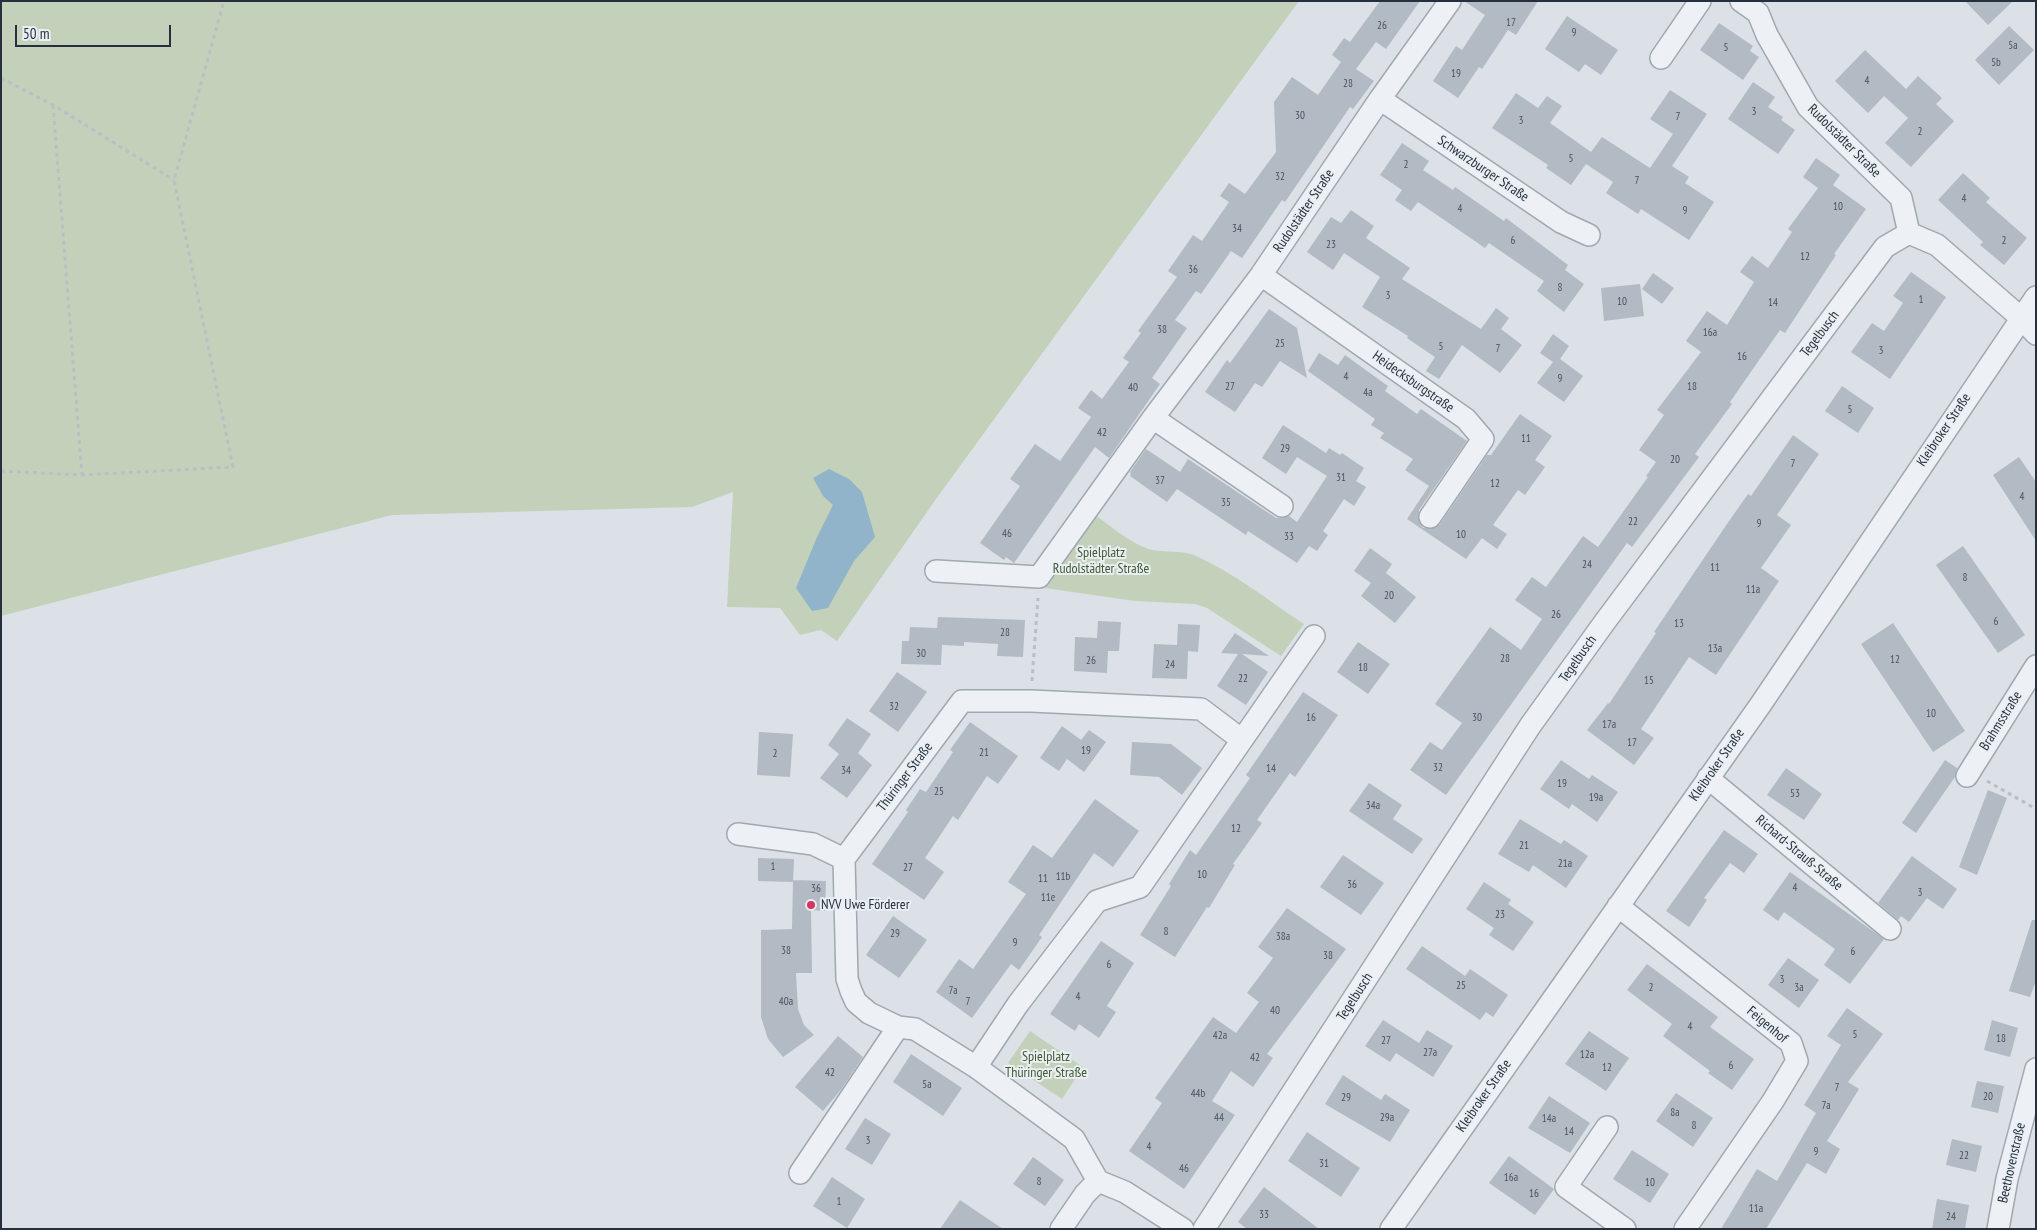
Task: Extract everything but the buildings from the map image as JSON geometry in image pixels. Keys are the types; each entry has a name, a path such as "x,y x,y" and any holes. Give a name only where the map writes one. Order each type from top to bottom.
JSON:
{"street":[{"name":"Rudolstädter Straße","path":"1039,577 1153,418 1261,275 1380,99 1450,1"},
{"path":"1661,58 1700,1"},
{"name":"Rudolstädter Straße","path":"1741,1 1758,13 1767,35 1808,108 1901,198 1909,233"},
{"name":"Schwarzburger Straße","path":"1380,99 1561,222 1589,234"},
{"path":"1909,233 1937,245 2020,317 2036,334"},
{"name":"Tegelbusch","path":"1204,1229 1530,726 1604,623 1885,247 1909,233"},
{"name":"Heidecksburgstraße","path":"1261,275 1466,419 1483,439 1430,517"},
{"name":"Kleibroker Straße","path":"1390,1229 1761,704 2020,317 2036,297"},
{"path":"1153,418 1282,506"},
{"path":"936,571 1039,577"},
{"path":"976,1067 1018,1004 1097,901 1140,887 1314,636"},
{"name":"Brahmsstraße","path":"1968,774 2036,666"},
{"name":"Thüringer Straße","path":"844,859 962,701 1031,701 1201,709 1242,740"},
{"name":"Richard-Strauß-Straße","path":"1708,778 1890,929"},
{"path":"738,834 813,844 844,859 847,979 856,1002 869,1013 898,1027 915,1029 976,1067 1074,1139 1098,1181 1125,1192 1183,1229"},
{"name":"Feigenhof","path":"1618,906 1790,1043 1797,1061 1773,1101 1685,1229"},
{"path":"800,1173 898,1027"},
{"name":"Beethovenstraße","path":"1998,1229 2007,1179 2036,1070"},
{"path":"1607,1127 1566,1187 1625,1229"},
{"path":"1060,1229 1085,1194 1098,1181"}],"path":[{"path":"1,470 82,475 233,467 174,180 224,1"},
{"path":"1,78 53,105 174,180"},
{"path":"53,105 82,475"},
{"path":"1031,701 1039,577"},
{"path":"1968,774 2036,809"}],"green space":[{"path":"1,1 1299,1 936,499 837,641 821,630 800,635 780,608 727,607 733,492 692,507 392,515 1,616"},
{"name":"Spielplatz Rudolstädter Straße","path":"1091,512 1137,544 1158,551 1189,553 1208,562 1237,578 1304,624 1281,656 1207,608 1195,604 1135,601 1045,588 1046,580"},
{"name":"Spielplatz Thüringer Straße","path":"1030,1031 1083,1067 1062,1099 1008,1063"}],"water":[{"path":"829,469 849,479 862,492 875,537 854,561 828,608 812,611 796,588 817,537 833,505 823,496 813,478"}],"place":[{"name":"NVV Uwe Förderer","path":"811,905"}]}
